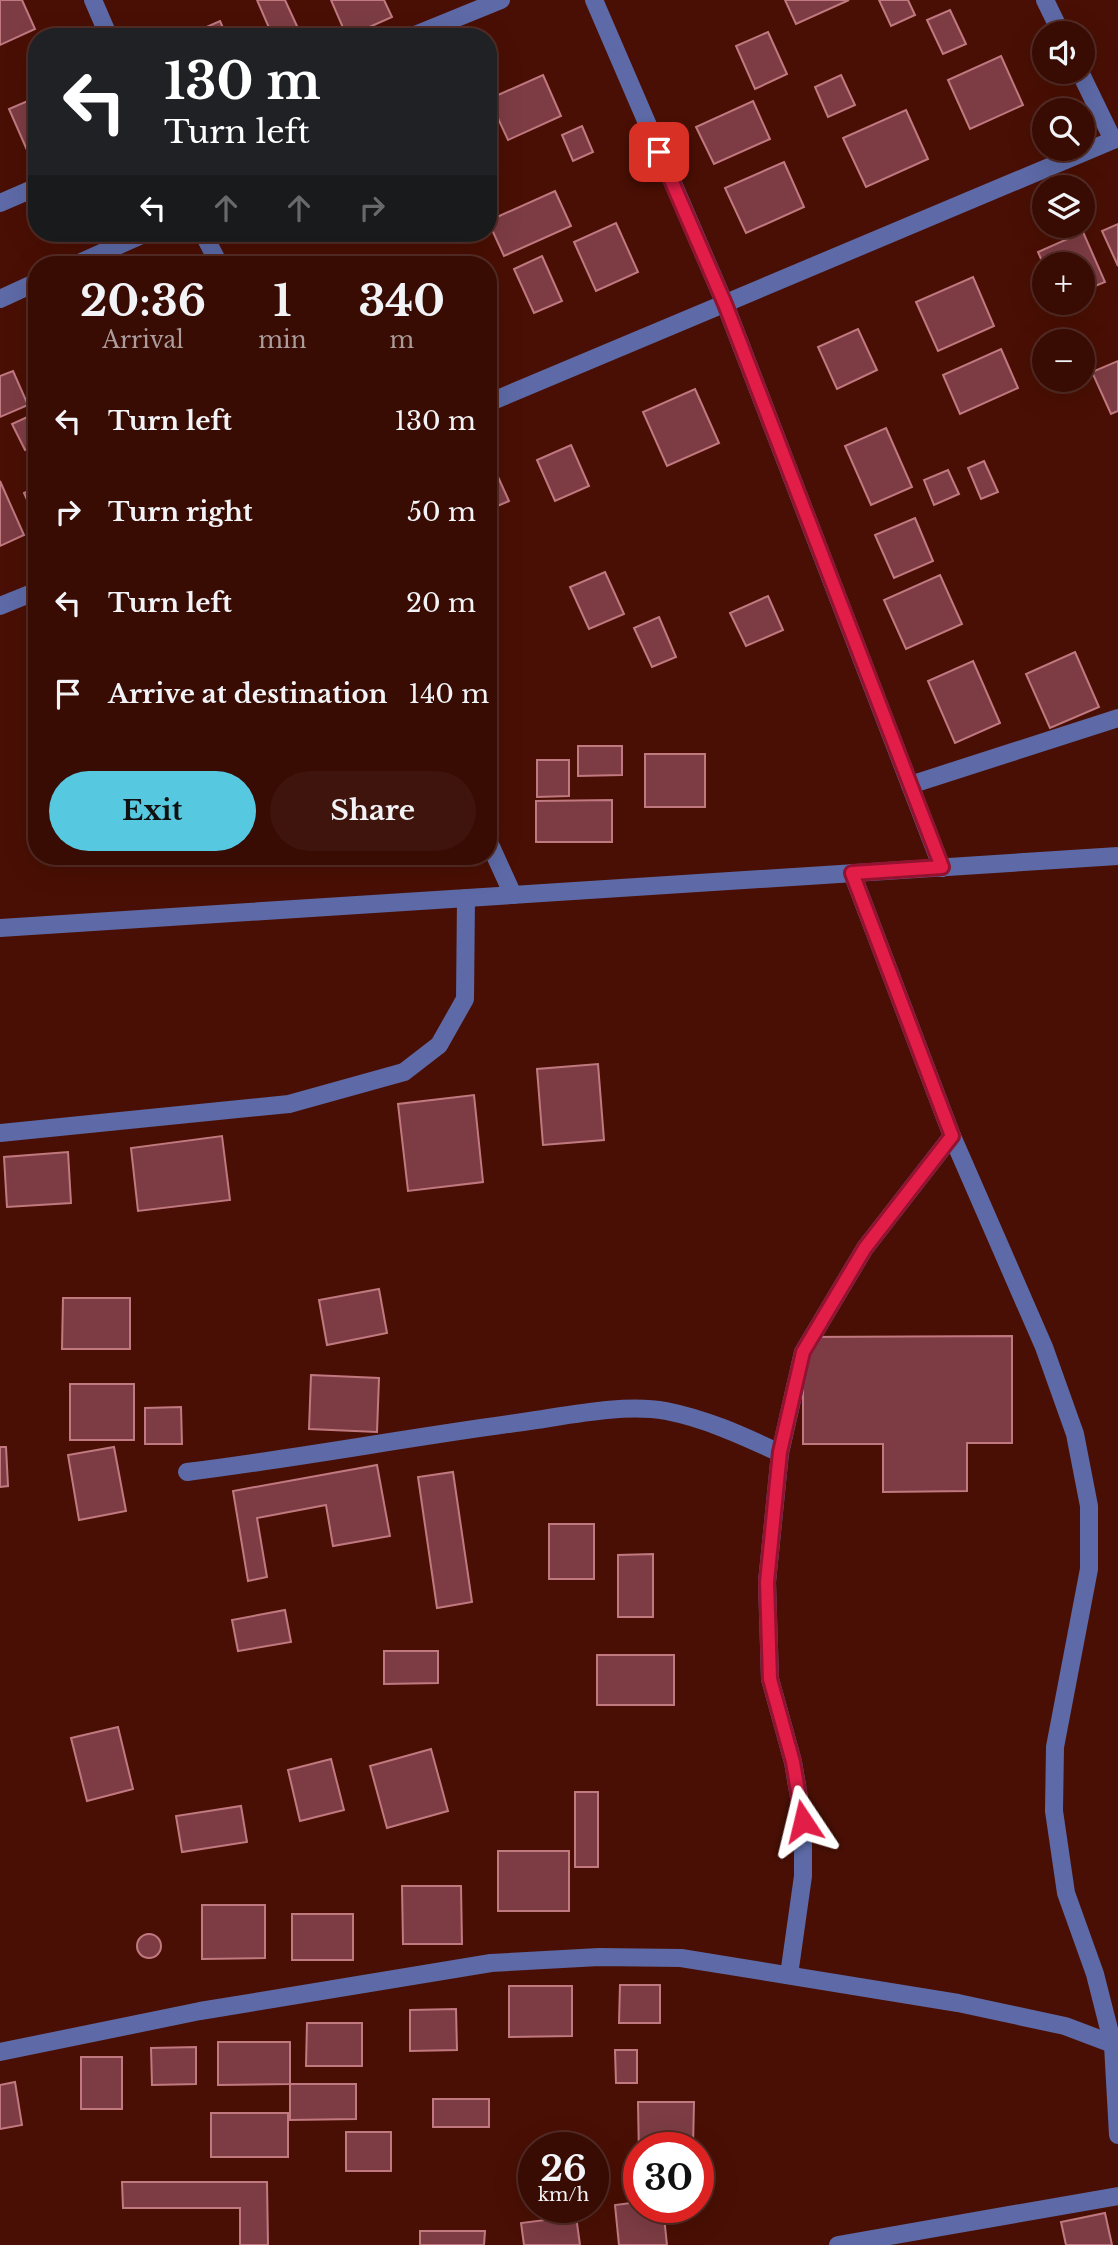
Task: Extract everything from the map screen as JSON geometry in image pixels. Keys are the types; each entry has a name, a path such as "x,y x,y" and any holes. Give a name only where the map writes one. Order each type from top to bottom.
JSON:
{"street":[{"path":"93,0 106,28"},
{"path":"432,28 501,0"},
{"path":"594,0 725,304 942,867"},
{"path":"1045,0 1055,21"},
{"path":"497,399 1116,139 1086,84"},
{"path":"0,203 28,191"},
{"path":"95,256 126,242"},
{"path":"0,299 28,286"},
{"path":"0,606 28,595"},
{"path":"910,785 1118,718"},
{"path":"0,929 1118,856"},
{"path":"497,860 513,895"},
{"path":"852,873 952,1136 1044,1347 1075,1434 1089,1506 1089,1569 1055,1747 1054,1811 1066,1893 1095,1974 1115,2046 1118,2135"},
{"path":"0,1133 289,1104 404,1072 439,1045 465,999 466,898"},
{"path":"789,1975 803,1876 803,1821 793,1762 770,1679 767,1582 780,1452 803,1352 865,1248 952,1136"},
{"path":"187,1472 303,1458 467,1429 599,1411 663,1410 714,1423 780,1452"},
{"path":"0,2052 200,2011 491,1964 600,1957 681,1958 958,2003 1052,2023 1115,2046"},
{"path":"838,2245 1118,2196"}],"building":[{"path":"0,0 22,0 35,28 28,28 28,32 0,45"},
{"path":"257,0 285,0 298,28 269,28"},
{"path":"331,0 384,0 392,17 367,28 343,28"},
{"path":"785,0 849,0 796,24"},
{"path":"879,0 908,0 915,15 891,26"},
{"path":"950,10 966,44 943,54 927,20"},
{"path":"220,21 223,28 204,28"},
{"path":"768,32 787,74 755,89 736,46"},
{"path":"1001,56 1023,105 970,129 948,80"},
{"path":"543,75 561,116 508,140 497,116 497,95"},
{"path":"841,75 855,105 828,117 815,87"},
{"path":"28,101 28,152 9,109"},
{"path":"753,101 770,139 714,164 696,127"},
{"path":"906,110 928,159 866,187 843,138"},
{"path":"582,126 593,152 573,161 562,135"},
{"path":"784,162 804,207 746,233 725,188"},
{"path":"555,191 571,226 504,256 497,241 497,217"},
{"path":"616,223 638,272 596,291 574,242"},
{"path":"1118,224 1118,266 1102,231"},
{"path":"1070,238 1086,238 1092,252 1038,252"},
{"path":"542,256 562,301 534,313 514,269"},
{"path":"1095,259 1105,282 1095,286"},
{"path":"973,277 994,326 938,351 916,302"},
{"path":"858,329 877,370 837,389 818,347"},
{"path":"1001,349 1018,388 960,414 943,375"},
{"path":"1118,361 1118,411 1111,414 1095,379 1095,371"},
{"path":"13,371 28,405 0,417 0,376"},
{"path":"695,389 719,443 667,466 643,412"},
{"path":"28,417 28,449 25,450 12,424"},
{"path":"886,428 912,487 871,505 845,446"},
{"path":"571,445 589,486 555,501 537,460"},
{"path":"984,461 998,492 981,499 968,468"},
{"path":"948,470 959,494 934,505 924,480"},
{"path":"497,475 509,501 497,506"},
{"path":"0,481 24,535 0,546"},
{"path":"915,518 933,561 894,578 875,535"},
{"path":"605,572 624,614 589,629 570,587"},
{"path":"940,575 962,624 906,649 884,600"},
{"path":"768,596 783,630 746,646 730,613"},
{"path":"659,617 676,657 652,667 634,628"},
{"path":"1075,652 1099,707 1050,728 1026,674"},
{"path":"973,661 1000,723 955,743 928,681"},
{"path":"578,746 622,746 622,775 578,776"},
{"path":"645,754 705,754 705,807 645,807"},
{"path":"537,760 569,760 569,796 537,797"},
{"path":"612,800 612,842 536,842 536,801"},
{"path":"598,1064 604,1140 543,1145 537,1069"},
{"path":"474,1095 483,1182 408,1191 398,1104"},
{"path":"222,1136 230,1200 138,1211 131,1148"},
{"path":"68,1152 71,1203 7,1207 4,1157"},
{"path":"379,1289 387,1333 327,1345 319,1300"},
{"path":"63,1298 130,1298 130,1349 62,1349"},
{"path":"1012,1336 1012,1443 967,1443 967,1491 883,1492 883,1444 803,1444 803,1337"},
{"path":"311,1375 379,1378 377,1432 309,1429"},
{"path":"70,1384 134,1384 134,1440 70,1440"},
{"path":"181,1407 182,1444 145,1444 145,1408"},
{"path":"0,1447 6,1447 8,1486 0,1487"},
{"path":"114,1447 126,1511 79,1520 68,1455"},
{"path":"377,1465 390,1536 333,1546 326,1505 257,1518 267,1577 248,1581 233,1491"},
{"path":"453,1472 472,1602 437,1608 418,1477"},
{"path":"549,1524 594,1524 594,1579 549,1579"},
{"path":"653,1554 653,1617 618,1617 618,1555"},
{"path":"285,1610 291,1642 238,1651 232,1620"},
{"path":"384,1651 438,1651 438,1683 384,1684"},
{"path":"597,1655 674,1655 674,1705 597,1705"},
{"path":"118,1727 133,1789 87,1801 71,1738"},
{"path":"431,1749 448,1811 387,1828 370,1766"},
{"path":"331,1759 344,1810 300,1821 288,1770"},
{"path":"575,1792 598,1792 598,1867 575,1867"},
{"path":"241,1806 247,1842 182,1852 176,1816"},
{"path":"498,1851 569,1851 569,1911 498,1911"},
{"path":"402,1886 461,1886 462,1944 403,1944"},
{"path":"202,1905 265,1905 265,1958 202,1959"},
{"path":"292,1914 353,1914 353,1960 292,1960"},
{"path":"149,1934 160,1941 161,1946 154,1957 149,1958 138,1951 137,1946 144,1935"},
{"path":"620,1985 660,1985 660,2023 619,2023"},
{"path":"509,1986 572,1986 572,2036 509,2037"},
{"path":"456,2009 457,2050 410,2051 410,2010"},
{"path":"307,2023 362,2023 362,2066 306,2066"},
{"path":"218,2042 290,2042 290,2084 218,2085"},
{"path":"196,2047 196,2084 152,2085 151,2048"},
{"path":"615,2050 637,2050 637,2083 616,2083"},
{"path":"81,2057 122,2057 122,2109 81,2109"},
{"path":"15,2082 22,2125 0,2129 0,2085"},
{"path":"290,2084 356,2084 356,2119 290,2120"},
{"path":"433,2099 489,2099 489,2127 433,2127"},
{"path":"638,2102 694,2102 693,2132 639,2132"},
{"path":"211,2113 288,2113 288,2157 211,2157"},
{"path":"346,2132 391,2132 391,2171 346,2171"},
{"path":"122,2182 267,2182 268,2245 240,2245 240,2208 123,2208"},
{"path":"623,2204 623,2223 665,2223 667,2245 619,2245 615,2205"},
{"path":"1105,2213 1112,2245 1066,2245 1061,2222"},
{"path":"521,2223 577,2223 580,2245 524,2245"},
{"path":"420,2231 485,2231 484,2245 420,2245"}],"route":[{"path":"659,152 725,304 942,867 852,873 952,1136 865,1248 803,1352 780,1452 767,1582 770,1679 793,1762 803,1821"}]}
